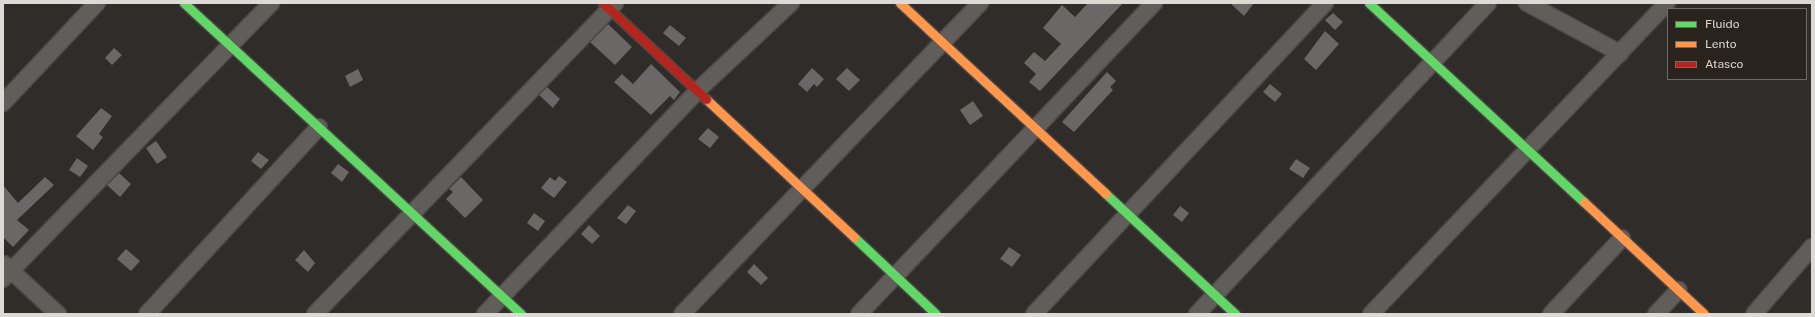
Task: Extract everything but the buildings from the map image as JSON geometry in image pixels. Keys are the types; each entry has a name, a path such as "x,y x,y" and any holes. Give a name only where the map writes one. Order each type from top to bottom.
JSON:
{"street":[{"path":"3,103 97,3"},
{"path":"184,3 521,314"},
{"path":"58,314 6,271 271,3"},
{"path":"485,314 697,91 791,3"},
{"path":"900,3 1235,314"},
{"path":"682,314 980,3"},
{"path":"858,314 1154,3"},
{"path":"1034,314 1325,3"},
{"path":"1369,3 1704,314"},
{"path":"1197,314 1488,3"},
{"path":"1527,3 1620,53"},
{"path":"1371,314 1667,3"},
{"path":"315,314 609,5 697,91 936,314"},
{"path":"147,314 319,127"},
{"path":"1551,314 1622,238"},
{"path":"1754,314 1812,247"},
{"path":"1656,314 1678,290"}],"traffic: fast":[{"path":"184,3 521,314"},
{"path":"1369,3 1584,202"},
{"path":"1105,193 1235,314"},
{"path":"854,237 936,314"}],"traffic: slow":[{"path":"900,3 1105,193"},
{"path":"706,99 854,237"},
{"path":"1584,202 1704,314"}],"traffic: jam":[{"path":"603,3 706,99"}]}
